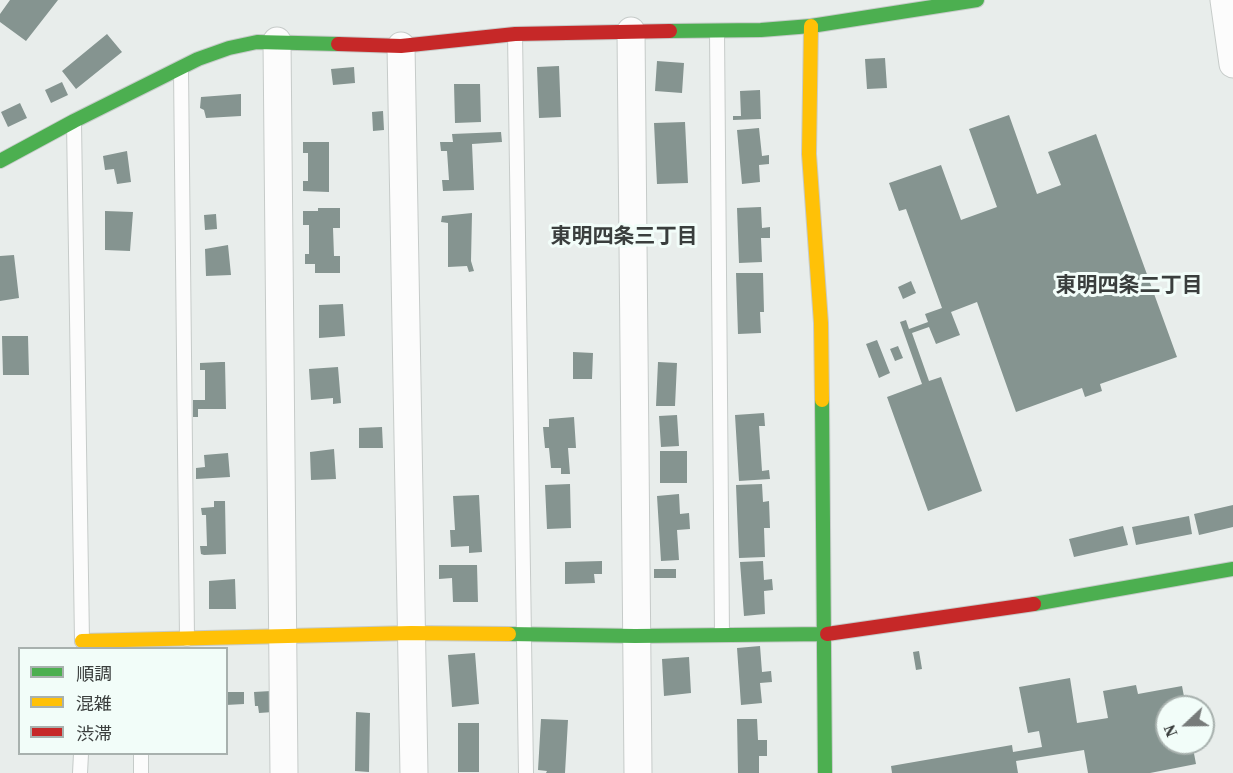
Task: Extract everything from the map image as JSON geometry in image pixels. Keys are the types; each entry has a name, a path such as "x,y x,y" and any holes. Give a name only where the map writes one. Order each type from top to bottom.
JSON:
{"street":[{"path":"0,161 198,59 229,48 257,42 400,46 515,34 811,27 977,0"},
{"path":"1224,0 1233,64"},
{"path":"811,27 808,154 820,323 825,773"},
{"path":"631,31 638,773"},
{"path":"277,41 284,773"},
{"path":"400,46 414,773"},
{"path":"82,645 184,644 284,636 411,633 635,636 825,634 1008,609 1233,569"}],"lane":[{"path":"717,31 722,635"},
{"path":"515,34 526,773"},
{"path":"181,68 184,644"},
{"path":"74,121 82,645"},
{"path":"80,773 81,755"},
{"path":"141,755 141,773"}],"building":[{"path":"10,0 58,0 26,41 0,22 0,14"},
{"path":"107,34 122,52 76,89 62,71"},
{"path":"885,58 887,88 867,89 865,59"},
{"path":"657,61 684,63 682,93 655,91"},
{"path":"559,66 561,117 539,118 537,67"},
{"path":"354,67 355,83 333,85 331,69"},
{"path":"62,82 68,95 51,103 45,90"},
{"path":"454,84 480,84 481,122 455,123"},
{"path":"760,90 761,119 733,120 733,116 741,116 740,91"},
{"path":"241,94 241,116 206,118 204,110 200,108 201,97"},
{"path":"20,103 27,118 8,127 1,112"},
{"path":"383,111 384,130 373,131 372,112"},
{"path":"1009,115 1037,194 1061,185 1048,152 1096,134 1177,357 1100,384 1102,391 1085,397 1082,388 1016,412 977,302 951,312 960,335 936,344 929,327 912,333 929,381 941,377 982,491 928,511 887,397 922,384 900,322 906,320 909,329 928,322 925,314 942,308 906,209 899,211 889,183 941,165 961,220 997,207 969,129"},
{"path":"685,122 688,183 657,184 654,123"},
{"path":"759,128 762,156 769,155 769,164 759,165 760,182 742,184 737,130"},
{"path":"501,132 502,142 472,144 474,190 443,191 442,180 449,180 447,151 441,151 440,142 453,142 452,134"},
{"path":"303,142 329,142 329,192 303,191 303,181 308,181 308,153 303,153"},
{"path":"127,151 131,182 117,184 114,169 105,170 103,156"},
{"path":"761,207 762,228 770,227 770,238 761,238 762,262 739,263 737,208"},
{"path":"318,208 340,208 340,228 333,228 334,256 340,256 340,273 315,273 315,264 305,264 305,254 309,254 309,225 303,225 303,211 318,211"},
{"path":"105,211 133,212 130,251 105,250"},
{"path":"472,213 471,261 474,271 469,272 467,266 448,267 448,223 441,222 442,216"},
{"path":"216,214 217,229 205,230 204,215"},
{"path":"228,245 231,275 206,276 205,249"},
{"path":"14,255 19,298 0,301 0,256"},
{"path":"736,273 763,273 764,312 760,312 761,333 738,334"},
{"path":"911,281 916,293 903,299 898,287"},
{"path":"343,304 345,336 319,338 319,305"},
{"path":"2,336 28,336 29,375 3,375"},
{"path":"877,340 890,373 879,378 866,344"},
{"path":"898,346 903,358 895,361 890,349"},
{"path":"573,352 593,353 592,379 573,379"},
{"path":"225,362 226,409 198,409 198,417 193,417 193,400 205,400 205,370 200,370 200,363"},
{"path":"658,362 677,363 675,406 656,406"},
{"path":"338,367 341,403 333,404 333,398 311,400 309,369"},
{"path":"764,413 765,426 759,426 762,471 769,470 770,479 739,481 735,415"},
{"path":"677,415 679,446 661,447 659,416"},
{"path":"574,417 576,448 568,448 570,474 561,474 561,468 551,468 549,448 545,448 543,427 549,427 549,419"},
{"path":"382,427 383,448 359,448 359,428"},
{"path":"334,449 336,479 311,480 310,452"},
{"path":"660,451 687,451 687,483 660,483"},
{"path":"228,453 230,477 196,479 196,468 205,467 204,455"},
{"path":"570,484 571,528 547,529 545,485"},
{"path":"762,484 763,502 769,501 770,528 764,528 765,557 739,558 736,485"},
{"path":"679,494 680,514 689,513 690,529 677,530 679,560 661,561 657,496"},
{"path":"479,495 482,552 469,553 469,546 451,547 450,530 455,530 453,496"},
{"path":"214,501 225,501 226,554 204,555 201,554 200,546 207,546 206,515 202,515 201,508 214,507"},
{"path":"1233,505 1233,527 1199,535 1194,514"},
{"path":"1189,516 1192,534 1136,545 1132,527"},
{"path":"1123,526 1128,545 1074,557 1069,539"},
{"path":"602,561 602,574 594,574 595,583 565,584 565,562"},
{"path":"763,561 764,580 772,579 773,590 764,591 765,614 744,616 740,562"},
{"path":"439,565 477,565 478,602 453,602 452,578 439,579"},
{"path":"654,569 676,569 676,578 654,578"},
{"path":"235,579 236,609 209,609 209,581"},
{"path":"760,646 762,672 771,671 772,682 760,683 762,703 741,705 737,648"},
{"path":"919,651 922,669 916,670 913,652"},
{"path":"475,653 479,704 452,707 448,655"},
{"path":"689,657 691,693 664,696 662,659"},
{"path":"1070,678 1077,723 1108,718 1103,691 1136,685 1138,694 1182,686 1184,695 1155,695 1155,755 1194,755 1196,764 1150,773 1088,773 1084,750 1016,761 1018,773 892,773 891,766 1012,745 1013,752 1042,747 1039,731 1028,733 1019,687"},
{"path":"271,691 273,712 259,713 258,706 255,706 254,692"},
{"path":"228,692 244,692 244,704 228,705"},
{"path":"356,712 370,713 369,772 355,771"},
{"path":"541,719 568,720 565,773 546,773 547,771 538,770"},
{"path":"737,719 757,719 758,740 767,740 767,756 759,756 759,773 738,773"},
{"path":"458,723 479,723 479,772 458,772"}],"traffic: fast":[{"path":"670,31 761,30 811,26 977,0"},
{"path":"0,161 198,59 229,48 257,42 338,44"},
{"path":"822,400 825,773"},
{"path":"1034,604 1233,569"},
{"path":"509,634 635,636 827,634"}],"traffic: slow":[{"path":"811,26 809,154 821,323 822,400"},
{"path":"82,641 411,633 509,634"}],"traffic: jam":[{"path":"338,44 401,46 515,34 670,31"},
{"path":"827,634 1034,604"}],"district":[{"name":"東明四条三丁目","path":"624,238"},
{"name":"東明四条二丁目","path":"1129,287"}]}
